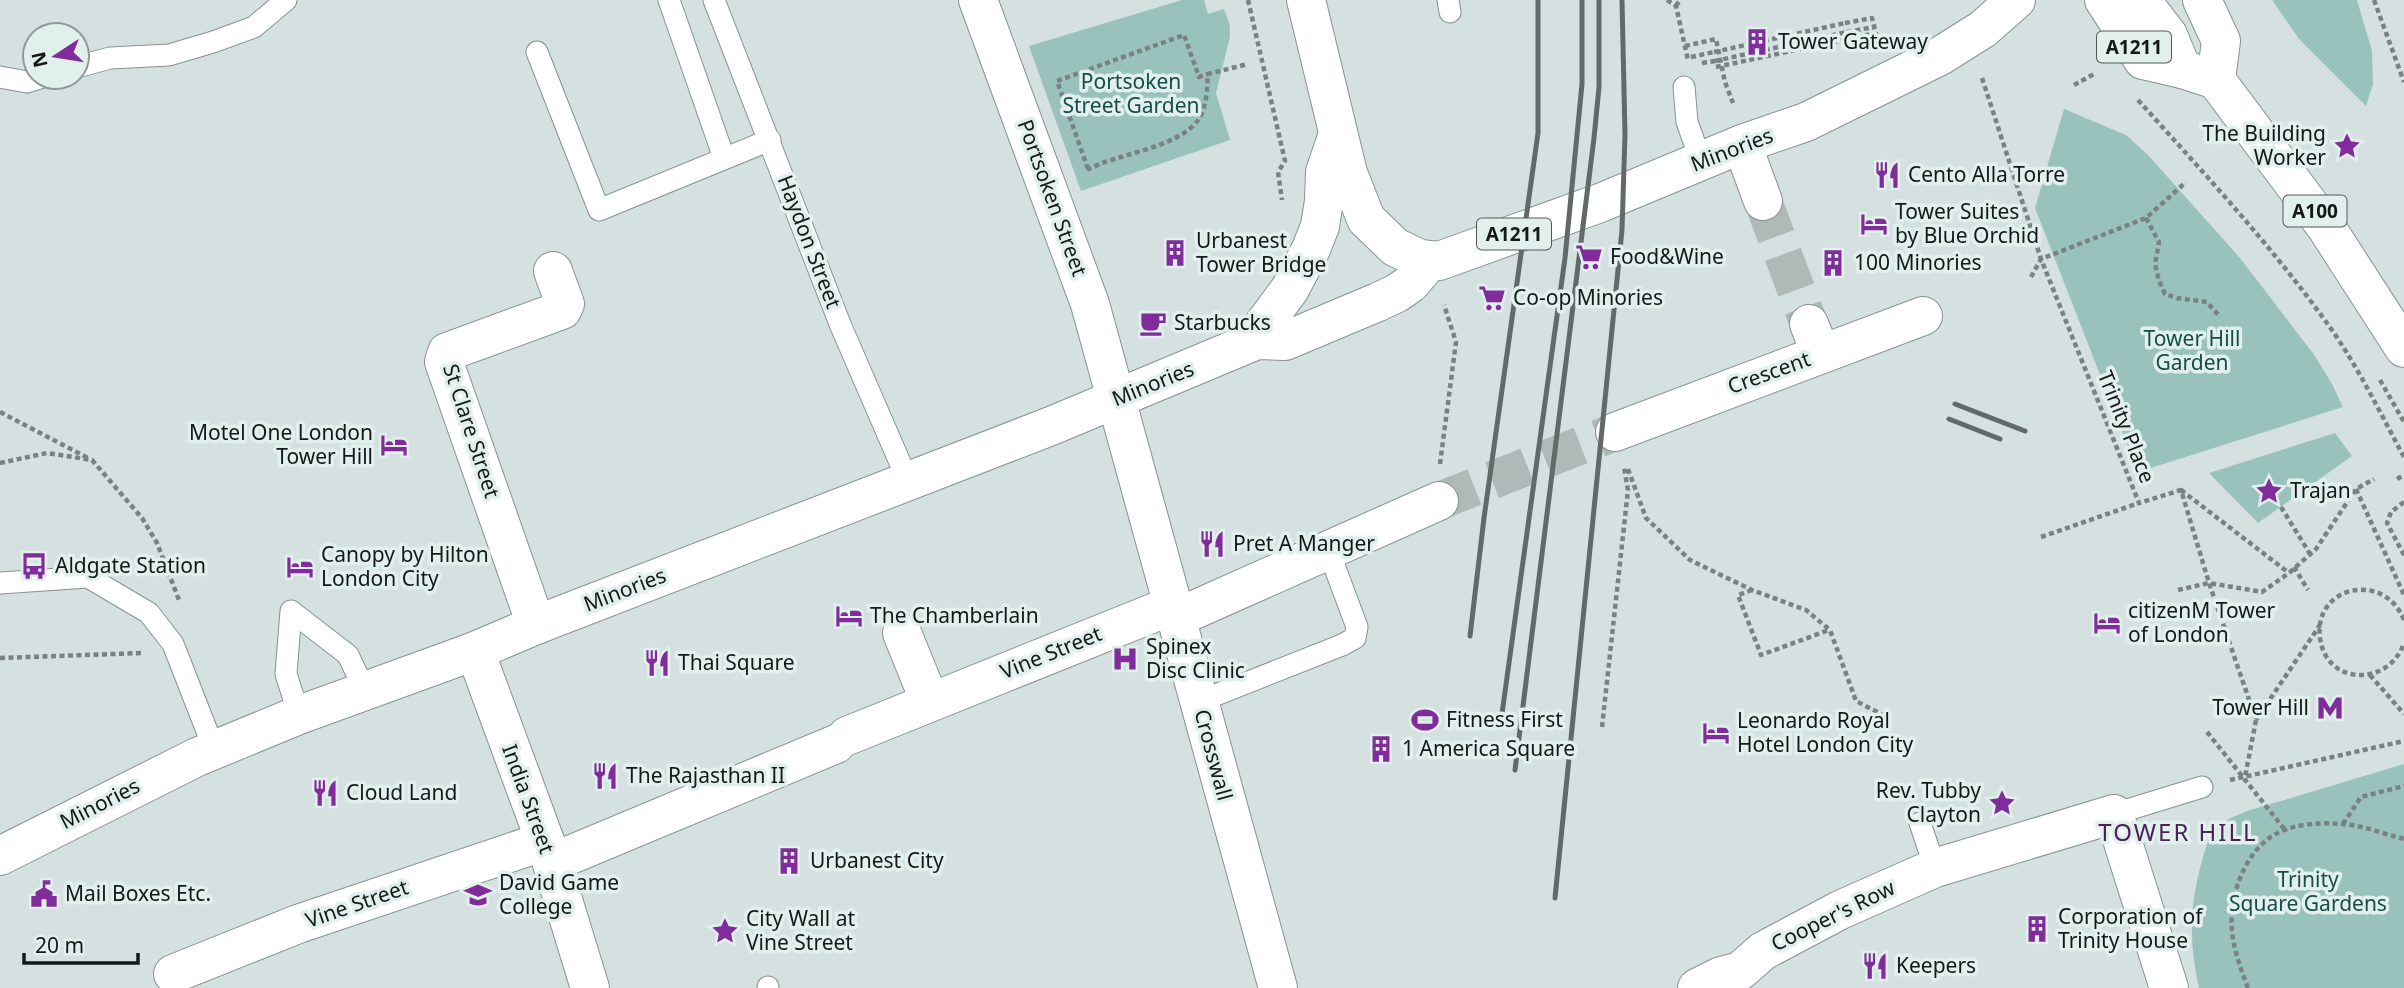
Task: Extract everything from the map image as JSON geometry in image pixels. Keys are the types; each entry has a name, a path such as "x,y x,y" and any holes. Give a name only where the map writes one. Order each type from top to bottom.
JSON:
{"main road":[{"name":"Portsoken Street","path":"978,0 1083,283 1118,399"},
{"path":"1306,0 1348,173 1366,219 1395,247 1429,262"},
{"name":"Minories","path":"0,856 214,749 475,651 1118,399 1257,340 1285,341 1378,302 1410,284 1429,262 1439,261 1600,203 1742,144 1806,121 1940,56 1983,29 2016,0"},
{"name":"A1211","path":"2104,0 2143,60 2199,75"},
{"name":"A100","path":"2141,0 2199,75 2326,227 2404,348"},
{"path":"2199,75 2221,41 2202,0"},
{"path":"1257,340 1264,324 1290,289 1320,226 1325,172 1338,134"},
{"path":"1742,144 1763,201"},
{"name":"St Clare Street","path":"536,625 444,362 447,352 562,310 565,304 554,271"},
{"name":"Crescent","path":"1615,432 1815,339 1923,316"},
{"name":"Crosswall","path":"1118,399 1198,702 1278,988"},
{"name":"Vine Street","path":"173,974 298,924 557,848 842,740 930,702 1329,552 1439,501"},
{"path":"902,633 930,702"},
{"name":"India Street","path":"475,651 557,848 590,988"},
{"path":"2114,814 2169,988"},
{"name":"Cooper's Row","path":"1697,988 1721,976 1744,980 1763,951 1840,910 1935,868 2114,814"}],"lane":[{"path":"91,63 110,58 169,55 213,42 254,27 286,0"},
{"path":"669,0 724,158"},
{"name":"Haydon Street","path":"714,0 840,324 908,481"},
{"path":"537,52 599,210 769,140"},
{"path":"0,77 21,81"},
{"path":"1684,87 1687,122 1701,161"},
{"path":"1198,702 1355,638 1357,627 1329,552"},
{"path":"0,583 88,577 149,613 173,643 214,749"},
{"path":"299,715 286,674 291,611 348,655 365,691"},
{"path":"2114,814 2202,787"},
{"path":"1920,823 1935,868"}],"path":[{"path":"1248,0 1285,161 1279,172 1282,206"},
{"path":"1667,0 1676,6 1690,66"},
{"path":"1676,6 1680,0"},
{"path":"2374,0 2404,82"},
{"path":"1688,58 1872,18 1880,47"},
{"path":"1715,61 1874,26"},
{"path":"1716,67 1876,33"},
{"path":"1208,74 1205,105 1199,118 1189,129 1154,146 1088,169 1057,81 1184,35 1199,77 1208,74 1248,64"},
{"path":"1685,46 1716,39 1725,82 1733,103"},
{"path":"2074,85 2094,74"},
{"name":"Trinity Place","path":"1982,78 2041,259 2139,503 2181,490 2209,583 2256,720 2245,777"},
{"path":"2137,99 2268,248 2325,320 2369,391 2404,457"},
{"path":"2031,277 2041,259 2146,218 2186,182"},
{"path":"2146,218 2159,242 2155,264 2165,294 2207,302 2220,317"},
{"path":"1442,298 1456,342 1442,455"},
{"path":"0,412 92,460 142,518 157,543 182,605"},
{"path":"1615,432 1646,518 1690,560 1752,590 1806,610 1830,630 1856,701 1885,716"},
{"path":"0,463 47,453 92,460"},
{"path":"2397,479 2404,475"},
{"path":"2178,590 2209,583 2262,592 2316,549 2356,489 2374,479"},
{"path":"2356,489 2404,595"},
{"path":"1602,727 1628,490"},
{"path":"2181,490 2289,573"},
{"path":"2404,502 2391,512 2387,523 2404,555"},
{"path":"2041,537 2139,503"},
{"path":"2281,507 2310,554"},
{"path":"2294,568 2308,590"},
{"path":"2256,720 2335,598 2347,591 2362,588 2376,591 2390,598 2400,609 2404,620"},
{"path":"1752,590 1738,595 1761,655 1830,630"},
{"path":"2320,624 2320,638 2331,662 2343,671 2356,675 2370,675 2381,671 2401,653 2404,643"},
{"path":"0,658 150,652"},
{"path":"2370,675 2404,714"},
{"path":"2207,732 2285,830"},
{"path":"2234,780 2404,741"},
{"path":"2343,824 2361,797 2404,786"},
{"path":"2248,988 2236,953 2232,930 2235,892 2254,854 2268,839 2285,830 2315,824 2343,824 2404,839"}],"green space":[{"name":"Portsoken Street Garden","path":"1182,0 1204,0 1208,14 1224,9 1230,26 1230,37 1216,93 1230,140 1081,191 1029,46"},
{"path":"2272,0 2357,0 2372,51 2373,84 2366,106 2299,39"},
{"name":"Tower Hill Garden","path":"2064,109 2126,135 2148,155 2240,258 2315,356 2343,407 2138,472 2035,208"},
{"path":"2335,433 2352,456 2258,523 2209,473"},
{"name":"Trinity Square Gardens","path":"2404,764 2404,988 2199,988 2193,955 2193,909 2204,852 2217,828 2224,822 2252,810"}],"tunnel":[{"path":"1763,201 1809,324"},
{"path":"1439,501 1615,432"}],"railway":[{"path":"1470,636 1538,133 1538,0"},
{"path":"1500,728 1565,258 1582,84 1582,0"},
{"path":"1515,770 1594,138 1599,87 1599,0"},
{"path":"1555,898 1622,230 1625,135 1622,0"},
{"path":"1955,404 2025,431"},
{"path":"1949,419 2000,439"}],"place":[{"name":"Tower Gateway","path":"1757,42"},
{"name":"The Building Worker","path":"2347,146"},
{"name":"Cento Alla Torre","path":"1887,175"},
{"name":"Tower Suites by Blue Orchid","path":"1874,224"},
{"name":"Urbanest Tower Bridge","path":"1175,253"},
{"name":"Food&Wine","path":"1589,257"},
{"name":"100 Minories","path":"1833,263"},
{"name":"Co-op Minories","path":"1492,298"},
{"name":"Starbucks","path":"1153,323"},
{"name":"Motel One London Tower Hill","path":"394,445"},
{"name":"Trajan","path":"2269,491"},
{"name":"Pret A Manger","path":"1212,544"},
{"name":"Aldgate Station","path":"34,566"},
{"name":"Canopy by Hilton London City","path":"300,567"},
{"name":"The Chamberlain","path":"849,616"},
{"name":"citizenM Tower of London","path":"2107,623"},
{"name":"Spinex Disc Clinic","path":"1125,659"},
{"name":"Thai Square","path":"657,663"},
{"name":"Tower Hill","path":"2330,708"},
{"name":"Fitness First","path":"1425,720"},
{"name":"Leonardo Royal Hotel London City","path":"1716,733"},
{"name":"1 America Square","path":"1381,749"},
{"name":"The Rajasthan II","path":"605,776"},
{"name":"Cloud Land","path":"325,793"},
{"name":"Rev. Tubby Clayton","path":"2002,803"},
{"name":"Urbanest City","path":"789,861"},
{"name":"Mail Boxes Etc.","path":"44,894"},
{"name":"David Game College","path":"478,895"},
{"name":"Corporation of Trinity House","path":"2037,929"},
{"name":"City Wall at Vine Street","path":"725,931"},
{"name":"Keepers","path":"1875,966"}],"district":[{"name":"TOWER HILL","path":"2178,833"}]}
